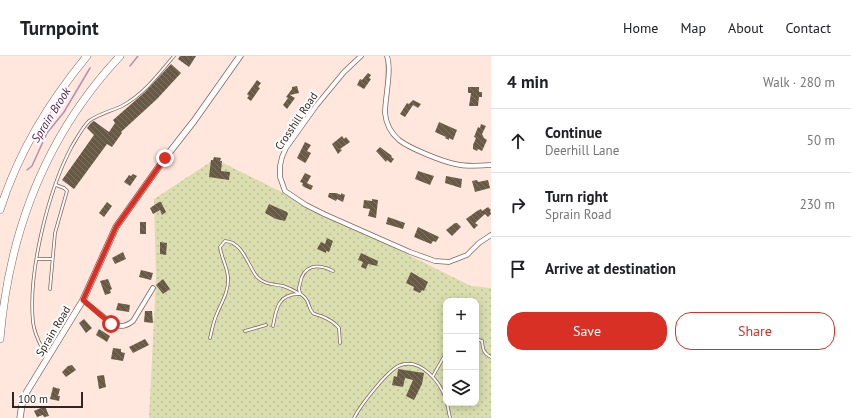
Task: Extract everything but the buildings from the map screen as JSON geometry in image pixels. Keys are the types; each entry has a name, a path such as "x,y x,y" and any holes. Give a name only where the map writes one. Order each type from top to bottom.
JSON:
{"highway":[{"path":"0,210 14,174 37,127 65,83 87,56"},
{"path":"0,339 11,263 23,218 37,180 71,119 90,91 120,56"}],"street":[{"name":"Sprain Road","path":"20,418 22,404 26,393 83,300 116,227 240,56"},
{"name":"Crosshill Road","path":"361,56 344,72 316,106 286,148 282,157 280,177 285,191 306,204 410,252 435,261 449,262 467,255 479,243 491,235"},
{"path":"387,56 389,70 385,114 387,123 392,133 400,141 435,158 460,165 491,165"},
{"path":"83,300 111,324 119,326 133,321 153,288"}],"lane":[{"path":"48,359 33,324 33,304 37,259 47,211 65,160 78,134 89,122 108,110 122,106 139,94 174,56"},
{"path":"50,289 52,259 58,218 67,191 56,185"},
{"path":"210,338 215,318 223,301 228,279 220,246 226,241 230,242 241,251 246,257 252,270 264,283 281,286 300,294 306,298 314,314 331,320 339,328 340,343"},
{"path":"37,259 52,259"},
{"path":"300,294 298,290 300,280 308,268 316,266 324,267 332,271"},
{"path":"273,326 276,310 280,301 286,296 300,294"},
{"path":"245,331 266,325"},
{"path":"479,340 482,341 483,351 491,357"},
{"path":"433,376 443,358"},
{"path":"354,418 383,379 393,368 400,365 407,364 420,367 433,376 443,391"},
{"path":"448,406 450,418"}],"green space":[{"path":"215,159 471,286 491,288 491,418 149,418 156,279 154,199"}],"waterway":[{"name":"Sprain Brook","path":"130,66 138,56"},
{"name":"Sprain Brook","path":"27,170 32,166 47,133 64,112 90,68"}],"route":[{"path":"111,324 83,300 116,227 165,158"}]}
